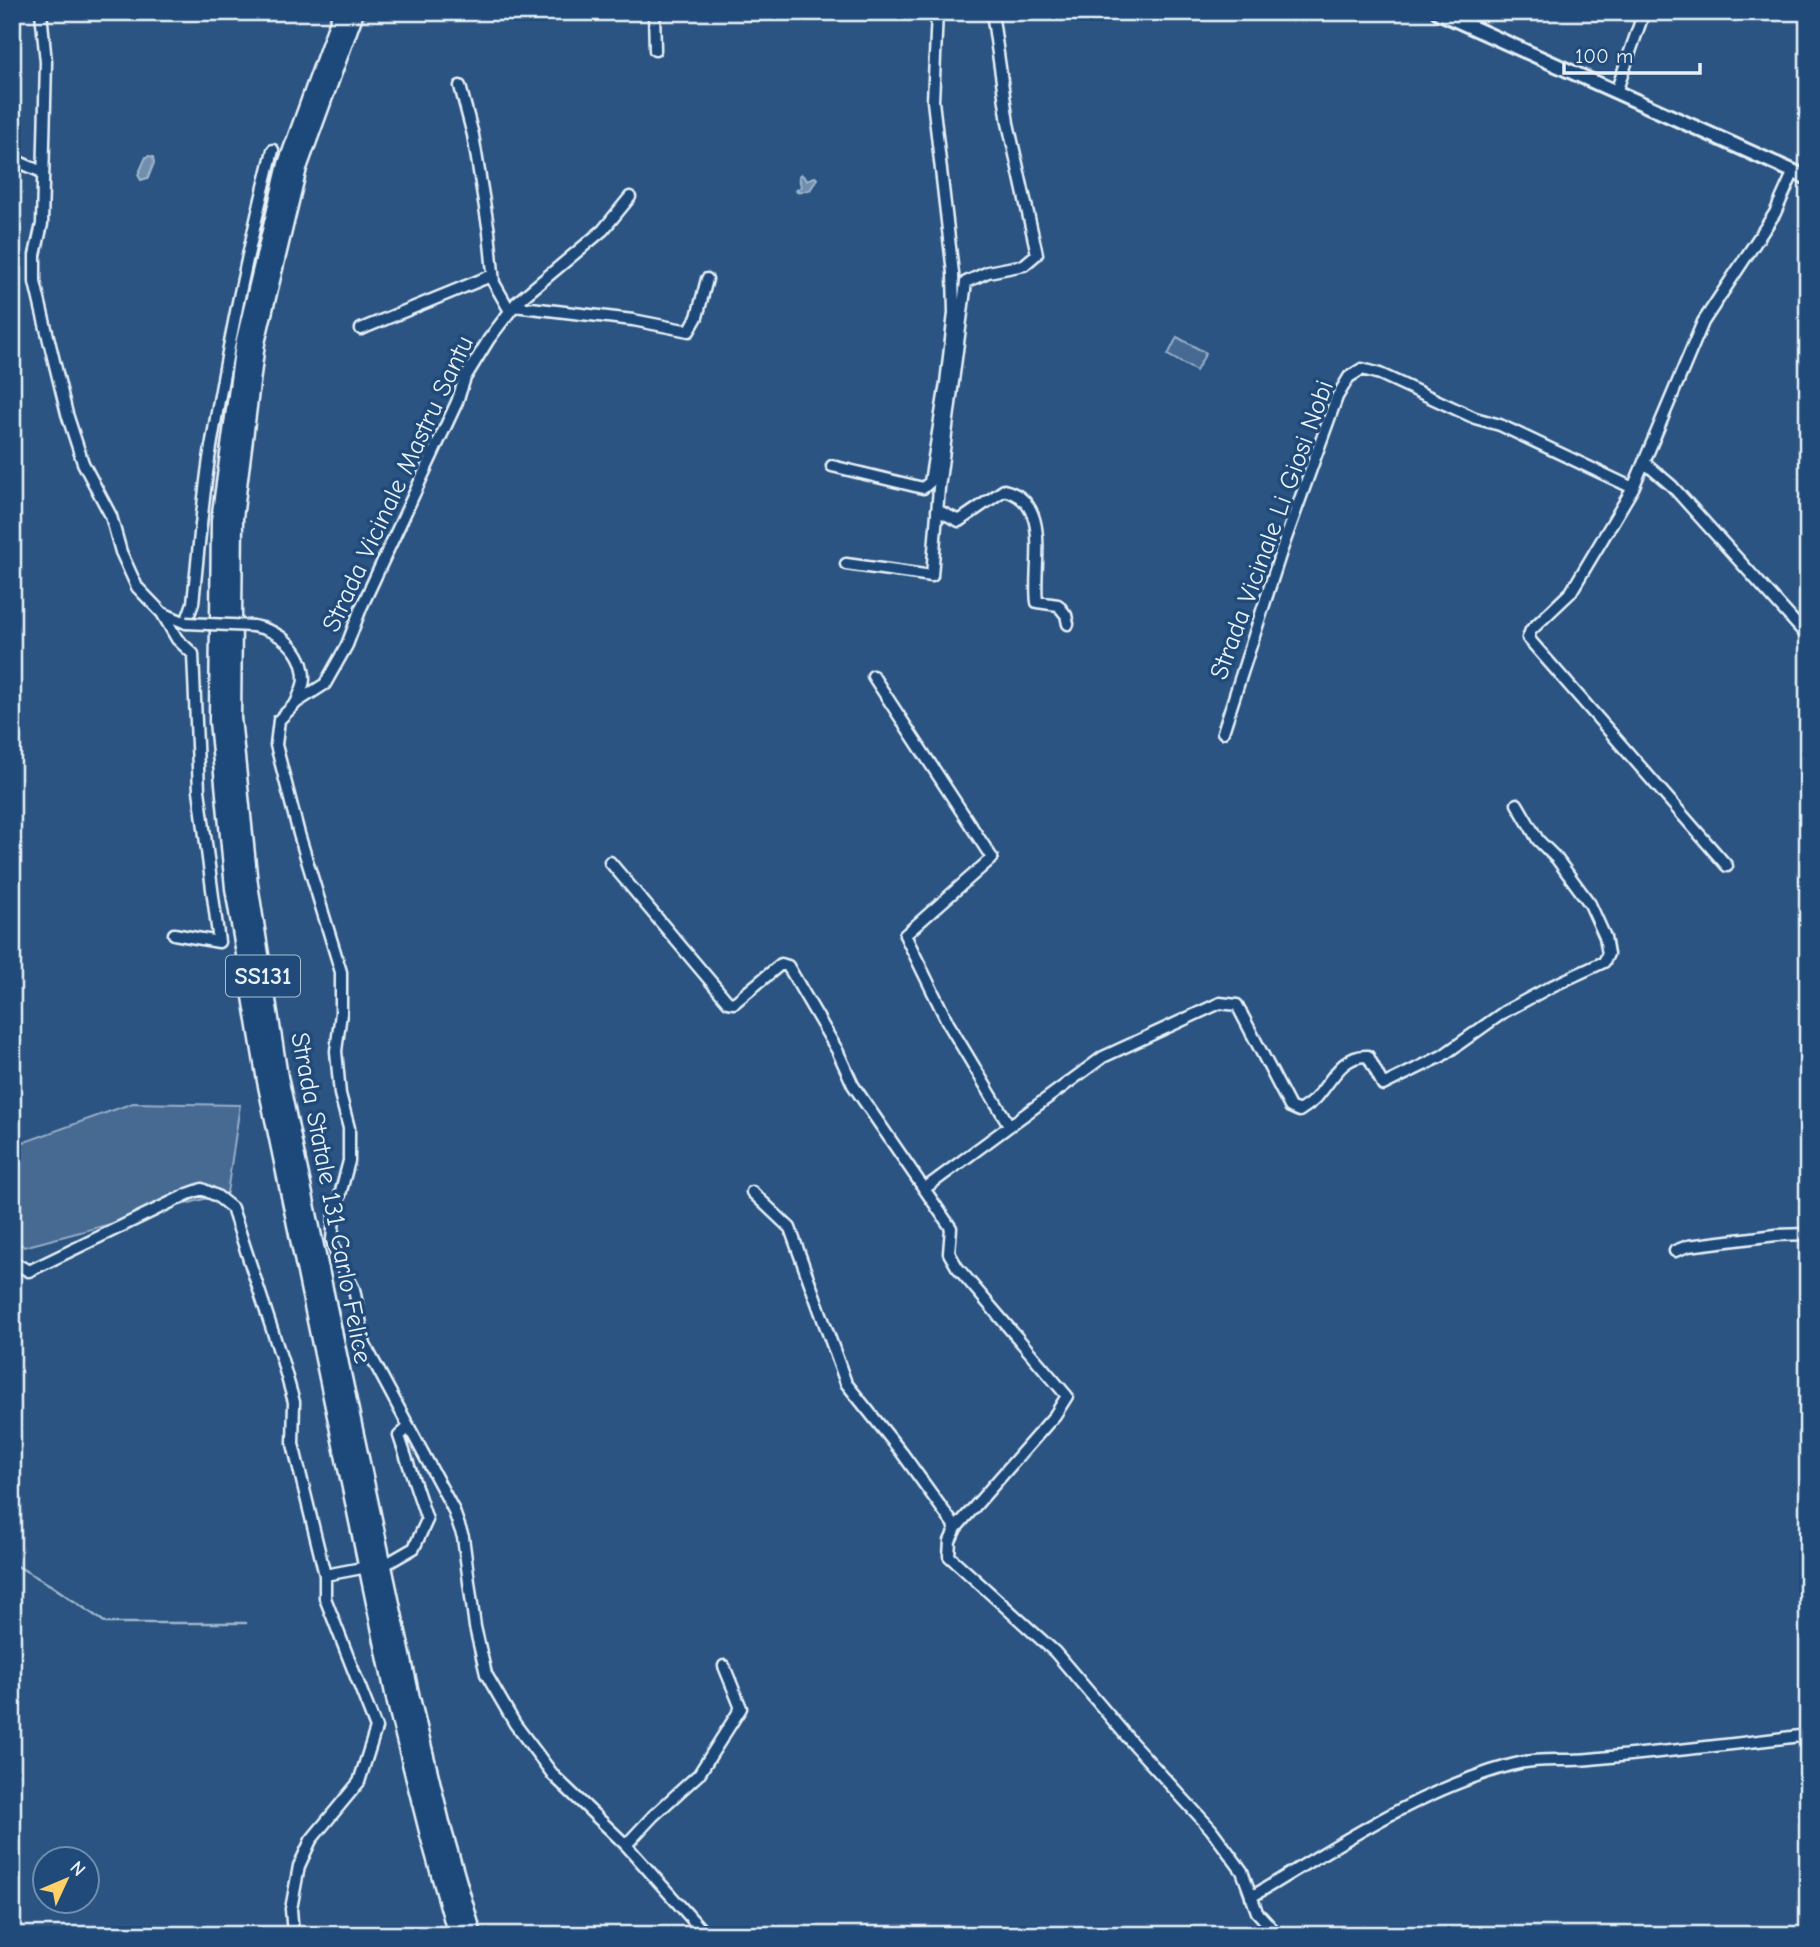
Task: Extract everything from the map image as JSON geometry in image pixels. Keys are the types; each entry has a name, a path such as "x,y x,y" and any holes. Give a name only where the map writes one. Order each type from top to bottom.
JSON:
{"highway":[{"name":"Strada Statale 131 Carlo Felice","path":"342,12 287,164 244,344 220,520 218,721 234,888 266,1081 396,1703 457,1935"},
{"name":"Strada Statale 131 Carlo Felice","path":"355,12 298,168 256,343 234,518 232,718 249,884 279,1077 411,1698 443,1831 473,1935"}],"street":[{"path":"41,12 46,62 42,224 34,255 35,282 67,414 83,463 110,516 121,552 137,587 162,613 177,639 193,654 199,790 219,942 174,934"},
{"path":"654,12 655,50"},
{"path":"832,466 923,488 930,482 954,313 953,273 933,101 937,12"},
{"path":"846,564 932,576 937,510 966,282 988,272 1024,265 1037,254 1008,123 992,12"},
{"path":"1438,12 1808,178"},
{"path":"1616,92 1644,12"},
{"path":"460,86 472,135 489,232 494,283 512,309 633,320 689,331 697,317 707,279"},
{"path":"186,623 193,603 209,462 231,331 248,247 273,150"},
{"path":"12,159 43,172"},
{"path":"1727,866 1528,638 1531,630 1571,592 1633,488 1703,322 1775,213 1794,172"},
{"name":"Strada Vicinale Mastru Santu","path":"297,702 325,684 347,645 361,608 457,402 465,378 489,339 512,309 603,230 630,197"},
{"path":"360,329 493,275"},
{"name":"Strada Vicinale Li Giosi Nobi","path":"1223,732 1285,541 1336,397 1349,377 1362,369 1380,374 1475,418 1500,425 1633,488"},
{"path":"1644,462 1672,486 1808,637"},
{"path":"937,510 959,521 1004,490 1018,494 1034,514 1037,528 1037,602 1058,605 1066,615 1068,624"},
{"path":"162,613 186,623 269,629 284,639 299,657 304,680 297,702 279,720 276,745 299,834 341,972 341,1013 336,1051 340,1094 349,1128 349,1161 334,1217 332,1240 337,1257 354,1289 365,1345 453,1509 463,1537 475,1627 486,1674 515,1724 554,1776 626,1845 706,1935"},
{"path":"873,676 992,858 905,934 948,1023 1009,1125"},
{"path":"925,1189 1103,1057 1220,1003 1237,1005 1290,1107 1299,1111 1316,1099 1343,1064 1368,1056 1383,1084 1441,1056 1504,1012 1540,992 1604,962 1608,954 1605,937 1590,904 1557,859 1538,840 1517,804"},
{"path":"610,862 728,1002 734,1003 781,964 788,966 837,1050 853,1085 951,1228 949,1253 957,1267 1067,1396 1055,1416 956,1528 950,1541 949,1556 1055,1652 1134,1745 1211,1829 1242,1871 1257,1912 1278,1935"},
{"path":"12,1262 29,1271 202,1189 217,1196 232,1208 294,1402 293,1444 325,1575 325,1598 376,1728 359,1782 311,1840 299,1866 290,1909 293,1935"},
{"path":"752,1192 790,1228 846,1383 902,1453 956,1528"},
{"path":"1675,1251 1688,1246 1776,1235 1808,1234"},
{"path":"388,1563 414,1548 427,1520 399,1436 409,1427"},
{"path":"325,1575 362,1568"},
{"path":"626,1845 699,1774 741,1708 724,1666"},
{"path":"1251,1897 1393,1811 1453,1784 1510,1765 1531,1760 1579,1760 1808,1735"}],"shaded area":[{"path":"149,156 153,157 154,163 148,178 141,180 138,175"},
{"path":"801,174 807,180 815,177 817,179 810,190 797,192 801,187"},
{"path":"1177,337 1206,353 1196,371 1168,355"},
{"path":"133,1103 240,1105 227,1193 24,1247 12,1236 12,1134 25,1142"}],"waterway":[{"path":"12,1563 52,1586 106,1623 246,1623"}]}
